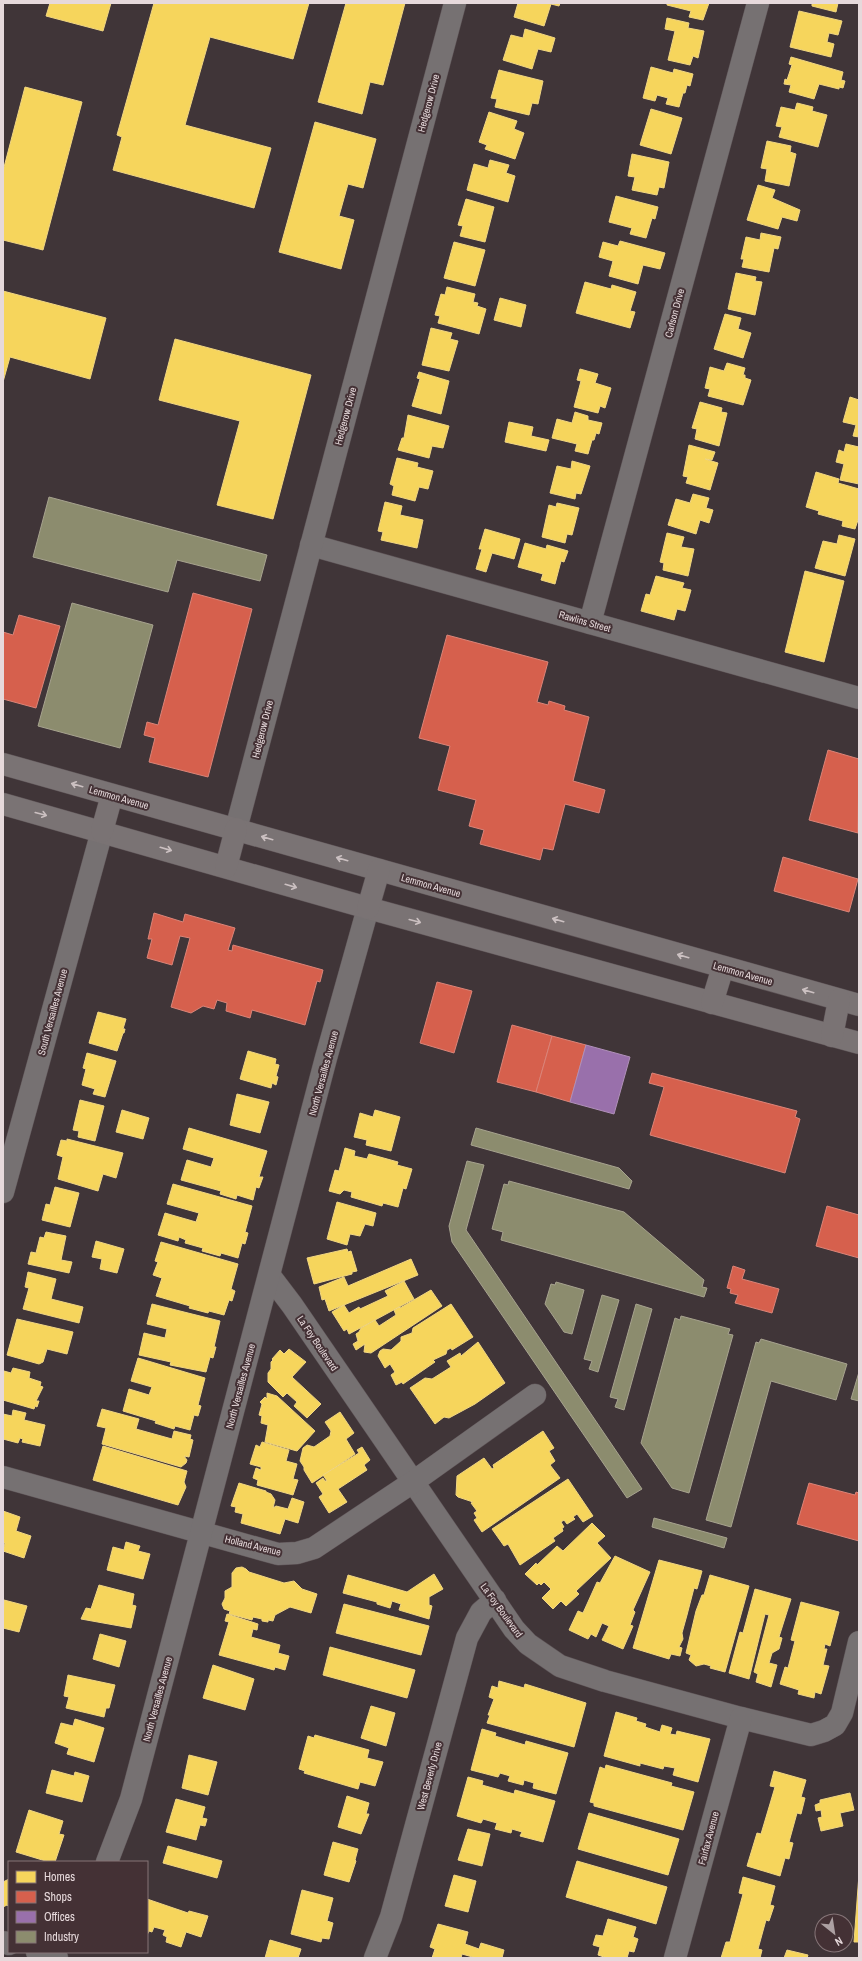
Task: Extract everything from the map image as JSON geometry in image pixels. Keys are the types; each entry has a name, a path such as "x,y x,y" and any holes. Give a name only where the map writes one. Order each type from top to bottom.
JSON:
{"main road":[{"name":"Lemmon Avenue","path":"3,764 112,796 849,1002"},
{"path":"102,831 112,796"},
{"path":"3,804 368,908 859,1043"},
{"path":"226,867 236,830"},
{"path":"368,908 379,870"},
{"path":"712,1003 723,967"},
{"path":"832,1036 849,1002"}],"street":[{"name":"Hedgerow Drive","path":"236,830 455,3"},
{"name":"Carlson Drive","path":"590,623 758,3"},
{"name":"Rawlins Street","path":"311,545 859,698"},
{"name":"South Versailles Avenue","path":"3,1192 102,831"},
{"name":"North Versailles Avenue","path":"107,1861 131,1799 270,1276 326,1058 368,908"},
{"name":"La Foy Boulevard","path":"270,1276 292,1305 514,1629 528,1644 560,1666 741,1718 811,1735 824,1731 834,1725 842,1713 859,1642"},
{"name":"Holland Avenue","path":"3,1477 278,1554 297,1553 314,1548 413,1482 535,1395"},
{"name":"West Beverly Drive","path":"375,1958 391,1917 466,1638 481,1612 494,1600"},
{"name":"Fairfax Avenue","path":"675,1958 741,1718"}],"building: Homes":[{"path":"50,3 111,3 103,31 46,16"},
{"path":"154,3 309,3 293,59 210,37 185,125 271,148 254,208 113,170 122,137 117,135"},
{"path":"346,3 405,3 383,85 370,82 362,114 318,102"},
{"path":"518,3 560,3 559,6 551,4 544,26 514,17"},
{"path":"667,3 709,3 703,20 689,17 691,11 667,5"},
{"path":"812,3 838,3 836,12 812,6"},
{"path":"799,11 842,21 838,35 829,33 827,42 834,44 831,57 790,47"},
{"path":"667,18 689,23 688,28 704,31 698,58 693,56 690,65 668,60 675,31 665,29"},
{"path":"525,29 555,38 551,52 538,49 532,69 503,60 511,35 523,38"},
{"path":"791,57 843,72 841,80 845,81 843,88 839,87 839,89 819,84 814,99 789,92 791,85 784,84 785,79 787,80 792,65 789,64"},
{"path":"651,67 673,73 674,69 693,74 690,86 687,85 679,107 666,104 668,98 657,95 655,101 643,98"},
{"path":"499,70 543,81 538,104 532,103 529,115 495,107 497,99 491,98"},
{"path":"25,87 82,102 43,250 3,240 3,171"},
{"path":"797,103 813,107 812,111 827,115 818,147 779,137 782,127 776,126 781,107 795,110"},
{"path":"651,109 682,118 671,154 640,145"},
{"path":"489,112 517,121 514,129 524,133 515,159 485,149 487,145 479,142"},
{"path":"315,122 376,139 363,188 348,184 339,216 354,220 341,269 279,252"},
{"path":"767,141 791,146 790,152 796,154 789,186 765,181 767,169 761,168"},
{"path":"632,154 669,162 664,188 659,187 657,195 632,190 635,177 628,176"},
{"path":"490,160 509,165 506,173 515,176 508,202 467,190 474,164 488,168"},
{"path":"758,185 775,190 772,198 800,210 797,221 782,217 778,229 747,220"},
{"path":"616,196 658,207 655,219 652,218 646,238 630,234 632,228 609,222"},
{"path":"466,199 494,207 485,242 460,236 463,226 458,225"},
{"path":"761,233 781,237 778,249 774,248 769,272 742,267 744,259 741,259 746,237 760,240"},
{"path":"620,241 665,253 660,269 643,265 638,284 609,276 613,261 599,257 603,242 618,246"},
{"path":"454,242 485,250 475,286 444,278"},
{"path":"736,273 756,277 755,281 762,282 755,315 728,309"},
{"path":"585,282 611,289 612,285 636,292 630,311 635,312 630,328 576,313"},
{"path":"447,287 475,294 473,302 478,303 477,306 486,309 479,334 438,323 440,316 435,315 441,294 445,295"},
{"path":"3,291 106,318 90,379 10,357 3,382"},
{"path":"500,298 526,305 521,327 494,320"},
{"path":"725,314 741,318 738,329 751,333 743,358 714,349"},
{"path":"431,328 452,333 450,339 458,341 449,371 422,365"},
{"path":"175,339 311,375 273,519 217,505 240,421 159,400"},
{"path":"727,363 745,368 743,375 745,375 745,378 751,380 743,405 708,396 710,389 705,388 710,367 724,371"},
{"path":"580,369 598,374 595,383 611,388 605,408 600,406 598,413 574,407 581,381 577,380"},
{"path":"419,372 449,381 441,414 412,406 420,379 417,378"},
{"path":"850,397 859,400 859,437 853,436 856,425 843,422"},
{"path":"700,402 722,408 721,412 727,413 719,446 695,439 697,429 692,428"},
{"path":"575,412 588,416 588,420 602,423 599,434 596,433 594,440 592,440 588,454 575,451 577,444 552,438 557,419 572,423"},
{"path":"408,415 449,426 443,448 432,446 429,458 398,450 402,438 404,438"},
{"path":"509,422 533,427 531,436 549,440 546,451 505,442"},
{"path":"846,444 859,447 859,484 840,480 844,464 836,462 839,450 844,452"},
{"path":"689,445 715,452 712,460 705,459 718,463 710,490 686,483 688,477 683,476"},
{"path":"397,458 418,463 417,467 433,471 428,489 419,487 415,501 392,495 394,486 390,484"},
{"path":"572,461 590,466 581,494 576,493 575,499 550,493 557,466 571,469"},
{"path":"816,472 839,479 838,483 859,489 859,517 855,529 842,526 843,521 818,514 819,511 806,507"},
{"path":"693,494 709,498 706,508 713,510 709,523 700,520 696,534 668,525 676,499 690,503"},
{"path":"385,502 402,506 400,515 423,520 417,548 381,540 383,532 378,531"},
{"path":"557,503 579,508 572,535 567,534 565,543 542,537 549,505 556,507"},
{"path":"485,529 520,539 514,559 492,553 486,572 476,569 482,549 479,549"},
{"path":"667,533 684,537 681,547 694,549 688,576 663,570 664,563 660,562"},
{"path":"839,535 855,539 845,576 815,568 823,541 837,544"},
{"path":"525,543 546,549 547,545 568,551 564,562 561,561 555,584 541,580 543,574 518,567"},
{"path":"805,571 844,581 824,662 785,652"},
{"path":"656,576 684,583 682,588 691,590 685,611 677,609 674,620 641,611 646,594 650,595"},
{"path":"98,1012 126,1019 123,1029 125,1029 124,1033 117,1051 89,1043"},
{"path":"248,1051 276,1059 275,1064 279,1065 276,1076 278,1077 276,1085 272,1083 271,1088 240,1079"},
{"path":"87,1053 116,1061 105,1097 93,1094 95,1089 82,1085 86,1069 83,1068"},
{"path":"237,1094 269,1102 260,1133 230,1125"},
{"path":"80,1100 104,1106 95,1141 78,1137 79,1131 73,1130"},
{"path":"122,1110 149,1118 143,1139 116,1132"},
{"path":"375,1110 400,1117 391,1151 366,1145 367,1140 354,1137 360,1113 373,1117"},
{"path":"189,1128 267,1151 259,1177 263,1177 259,1188 256,1187 253,1200 237,1195 236,1199 220,1194 221,1191 181,1180 187,1160 211,1167 214,1158 183,1149"},
{"path":"67,1139 123,1153 116,1178 103,1174 98,1191 58,1179 63,1157 57,1155 61,1140 67,1141"},
{"path":"345,1148 355,1151 354,1156 367,1159 369,1154 398,1162 397,1165 412,1169 406,1189 403,1188 398,1207 383,1203 382,1206 351,1197 352,1192 344,1190 340,1194 329,1191 335,1170 339,1171"},
{"path":"173,1184 252,1206 245,1232 248,1233 245,1244 242,1243 238,1258 221,1253 220,1256 202,1251 203,1248 185,1243 186,1240 179,1237 178,1241 158,1235 165,1213 196,1222 199,1213 167,1204"},
{"path":"55,1187 79,1193 70,1227 42,1220 46,1204 50,1205"},
{"path":"337,1202 376,1213 373,1226 365,1224 360,1236 350,1234 347,1245 327,1239"},
{"path":"46,1232 66,1236 61,1260 72,1262 69,1273 28,1264 31,1252 36,1253 40,1237 44,1238"},
{"path":"96,1241 124,1249 117,1273 100,1269 102,1259 92,1257"},
{"path":"161,1242 238,1264 231,1289 235,1291 232,1301 229,1300 224,1315 189,1308 190,1306 156,1296 162,1278 153,1275 158,1262 155,1261"},
{"path":"347,1249 348,1252 351,1251 357,1271 352,1272 352,1274 314,1284 307,1258"},
{"path":"411,1259 418,1275 329,1311 325,1299 322,1300 319,1287 344,1277 348,1286"},
{"path":"28,1272 56,1279 51,1299 83,1307 79,1323 23,1309 29,1288 25,1287"},
{"path":"404,1281 414,1299 349,1334 347,1329 344,1331 332,1312 344,1305 349,1313 359,1307 360,1309 388,1296 385,1291"},
{"path":"431,1290 442,1306 371,1353 364,1352 365,1344 356,1350 353,1344 358,1341 356,1334 361,1328 375,1320 379,1326 396,1315 394,1310"},
{"path":"152,1304 220,1321 213,1358 210,1357 206,1372 170,1365 171,1362 139,1355 144,1333 165,1338 167,1329 147,1324"},
{"path":"451,1304 473,1337 452,1350 451,1348 447,1350 446,1354 433,1360 435,1362 403,1384 402,1382 396,1385 391,1375 395,1372 390,1364 385,1368 378,1356 380,1351 383,1349 391,1350 401,1341 401,1337 412,1333 413,1328"},
{"path":"17,1319 73,1332 67,1354 47,1349 43,1362 39,1364 7,1355"},
{"path":"478,1342 505,1383 475,1404 449,1418 444,1417 435,1424 410,1388 425,1378 432,1379 451,1367 447,1361 460,1353 461,1356"},
{"path":"289,1349 306,1362 292,1377 321,1404 307,1418 294,1406 297,1402 287,1393 283,1397 268,1382 268,1373 271,1369 272,1359 280,1350 284,1354"},
{"path":"138,1358 205,1378 198,1405 201,1406 198,1416 194,1415 190,1430 175,1426 174,1429 155,1423 156,1421 123,1411 129,1389 149,1395 152,1387 131,1381"},
{"path":"13,1368 30,1372 29,1378 41,1382 40,1386 43,1387 36,1401 39,1401 37,1407 35,1406 34,1409 3,1400 4,1371 11,1373"},
{"path":"267,1393 277,1396 315,1431 297,1451 265,1442 268,1425 261,1423 262,1416 259,1415 262,1404 260,1402 265,1397 267,1399"},
{"path":"102,1409 139,1419 136,1429 172,1439 174,1431 191,1435 190,1439 193,1440 189,1457 184,1456 187,1460 186,1463 181,1467 102,1444 106,1428 97,1426"},
{"path":"13,1410 26,1413 24,1420 45,1425 40,1446 22,1442 23,1439 20,1438 18,1443 3,1439 3,1414 12,1416"},
{"path":"340,1412 354,1433 346,1439 355,1454 312,1483 300,1461 303,1448 307,1445 314,1447 330,1436 331,1431 325,1422"},
{"path":"543,1431 554,1448 549,1451 555,1461 550,1465 560,1478 482,1532 474,1520 477,1518 474,1513 477,1511 471,1503 473,1502 456,1495 457,1476 484,1458 492,1469 494,1468 493,1465"},
{"path":"262,1442 289,1450 286,1461 297,1464 293,1479 298,1480 293,1495 257,1485 258,1480 253,1478 256,1468 261,1470 261,1467 250,1464 256,1445 260,1447"},
{"path":"103,1446 187,1471 184,1482 186,1487 178,1505 93,1480"},
{"path":"362,1447 370,1460 364,1465 367,1470 338,1489 347,1502 329,1513 319,1497 323,1494 316,1483 323,1478 327,1481 323,1475 359,1453 357,1450"},
{"path":"568,1479 593,1516 583,1522 577,1514 573,1517 575,1519 567,1524 564,1520 561,1522 564,1527 562,1528 563,1531 553,1538 555,1541 520,1565 508,1544 504,1546 492,1529"},
{"path":"239,1483 266,1491 271,1494 275,1500 273,1508 276,1506 288,1509 292,1498 304,1502 298,1523 285,1519 280,1534 241,1523 243,1514 235,1512 236,1507 231,1506"},
{"path":"3,1511 20,1517 16,1531 31,1536 24,1558 3,1551 5,1543 3,1543"},
{"path":"592,1523 605,1536 597,1543 611,1558 576,1591 579,1594 566,1606 561,1601 553,1609 542,1598 551,1589 544,1582 541,1585 539,1583 537,1585 525,1574 557,1546 563,1551"},
{"path":"126,1542 140,1546 138,1551 150,1554 143,1579 107,1570 113,1547 124,1550"},
{"path":"615,1556 650,1572 633,1610 635,1612 630,1625 633,1626 623,1649 602,1640 609,1626 602,1623 596,1637 591,1634 588,1639 569,1630 578,1611 583,1613 597,1582 600,1583"},
{"path":"659,1560 702,1571 697,1589 694,1588 682,1633 683,1639 679,1647 682,1648 680,1656 671,1654 669,1659 633,1648"},
{"path":"242,1567 249,1572 284,1583 294,1581 302,1589 317,1594 311,1613 290,1607 275,1615 273,1621 268,1620 268,1622 253,1617 252,1620 229,1614 230,1611 224,1609 222,1604 225,1598 225,1591 232,1587 232,1573 236,1568"},
{"path":"434,1574 443,1589 429,1597 429,1605 432,1606 429,1619 399,1610 401,1604 392,1601 390,1608 377,1604 377,1602 343,1593 348,1575 407,1592"},
{"path":"710,1575 749,1586 725,1672 710,1668 711,1666 704,1664 696,1666 689,1660 691,1655 686,1653 696,1611 702,1595 704,1595"},
{"path":"99,1585 134,1594 132,1605 136,1606 131,1628 81,1619 86,1608 91,1609"},
{"path":"755,1589 791,1599 779,1637 782,1638 779,1649 772,1653 769,1663 777,1665 771,1687 756,1682 758,1674 754,1672 769,1615 765,1614 749,1679 729,1673 740,1632 743,1633"},
{"path":"4,1600 27,1606 19,1632 3,1628"},
{"path":"801,1602 839,1612 830,1646 825,1644 824,1649 827,1649 823,1665 829,1666 821,1694 815,1692 814,1698 798,1694 799,1690 780,1684 785,1667 788,1668 795,1641 791,1640"},
{"path":"344,1604 429,1626 421,1655 336,1633"},
{"path":"227,1614 258,1624 257,1630 253,1629 251,1637 280,1645 278,1653 289,1656 285,1670 275,1667 274,1670 219,1655 229,1622 225,1621"},
{"path":"100,1634 126,1641 119,1667 93,1659"},
{"path":"330,1647 415,1670 407,1698 323,1675"},
{"path":"213,1665 254,1679 245,1710 203,1698"},
{"path":"68,1675 115,1685 109,1708 106,1708 104,1717 66,1708 69,1697 64,1696"},
{"path":"499,1681 524,1688 525,1684 586,1703 574,1747 487,1723 490,1715 488,1715 494,1699 489,1697 492,1686 498,1688"},
{"path":"371,1706 395,1713 386,1746 361,1738"},
{"path":"616,1712 637,1718 636,1721 646,1724 645,1727 660,1732 662,1725 672,1728 670,1734 676,1735 677,1731 710,1739 698,1782 673,1775 675,1768 664,1766 663,1769 640,1763 640,1766 604,1756"},
{"path":"75,1719 104,1728 94,1762 67,1754 69,1748 55,1743 61,1723 73,1726"},
{"path":"482,1729 496,1733 495,1736 525,1745 526,1741 568,1753 556,1794 533,1788 534,1783 524,1780 523,1785 508,1781 510,1776 500,1773 498,1777 471,1770"},
{"path":"315,1735 369,1750 367,1758 383,1762 375,1786 360,1782 358,1789 304,1773 305,1771 299,1769 308,1736 314,1738"},
{"path":"189,1755 217,1762 208,1795 182,1788"},
{"path":"606,1765 672,1783 671,1786 694,1792 683,1830 594,1806 594,1803 590,1802 600,1767 605,1769"},
{"path":"52,1770 74,1776 75,1772 89,1776 82,1802 46,1793"},
{"path":"774,1771 806,1780 801,1797 805,1798 801,1814 797,1813 789,1842 793,1843 789,1859 785,1858 780,1876 747,1866 757,1833 761,1834 775,1787 770,1786"},
{"path":"468,1777 483,1781 482,1785 514,1794 515,1790 555,1801 543,1842 520,1836 522,1832 512,1829 511,1833 495,1829 497,1823 483,1819 481,1823 457,1816"},
{"path":"850,1793 854,1810 840,1813 843,1826 821,1831 818,1818 822,1817 821,1810 816,1811 815,1805 820,1803 820,1800"},
{"path":"347,1796 369,1803 366,1814 369,1814 361,1834 338,1827"},
{"path":"176,1799 205,1807 202,1818 207,1819 205,1826 200,1825 196,1840 166,1832"},
{"path":"29,1810 63,1821 59,1834 64,1835 55,1861 46,1861 16,1852"},
{"path":"589,1813 679,1839 668,1875 578,1849"},
{"path":"468,1829 490,1834 482,1866 458,1860"},
{"path":"333,1842 358,1849 356,1861 349,1882 324,1875"},
{"path":"168,1846 222,1861 217,1878 163,1863"},
{"path":"577,1861 667,1887 656,1924 566,1897"},
{"path":"859,1874 859,1942 854,1942"},
{"path":"454,1875 476,1881 468,1912 445,1906"},
{"path":"743,1877 775,1886 770,1905 774,1906 769,1921 766,1920 758,1949 762,1950 760,1958 721,1958 726,1942 730,1942 743,1894 739,1893"},
{"path":"8,1880 8,1906 3,1907 3,1882"},
{"path":"302,1890 333,1898 327,1921 333,1923 329,1939 322,1938 321,1942 291,1934"},
{"path":"148,1899 188,1913 189,1911 208,1916 201,1937 186,1932 181,1947 166,1942 167,1937 163,1935 165,1930 154,1927 152,1932 149,1931 148,1933"},
{"path":"608,1919 636,1927 633,1937 638,1939 634,1952 629,1951 627,1958 607,1958 598,1955 600,1947 593,1945 596,1935 603,1936"},
{"path":"438,1924 468,1932 465,1944 479,1949 481,1943 504,1950 502,1958 476,1958 462,1954 461,1958 432,1958 435,1949 430,1947"},
{"path":"270,1940 301,1949 298,1958 265,1958"},
{"path":"787,1950 808,1955 807,1958 784,1958"}],"building: Shops":[{"path":"193,593 252,609 208,777 149,762 155,738 144,735 147,722 158,725"},
{"path":"19,615 60,626 36,708 3,699 3,632 13,635"},
{"path":"447,635 548,662 537,702 548,705 549,701 565,706 564,710 589,717 573,781 605,790 599,813 565,804 553,850 543,848 540,860 480,844 484,830 469,826 476,800 438,790 450,746 419,738"},
{"path":"828,750 859,759 858,833 809,820"},
{"path":"783,857 858,879 849,912 774,891"},
{"path":"154,913 183,922 185,914 235,928 228,950 232,951 233,945 323,970 320,982 317,981 305,1025 252,1010 250,1018 226,1011 227,1003 217,1000 214,1009 203,1006 191,1013 171,1007 190,938 180,936 172,965 147,958 152,939 148,939"},
{"path":"437,982 472,991 454,1053 420,1043"},
{"path":"512,1025 552,1036 536,1092 497,1082"},
{"path":"552,1036 586,1045 570,1102 536,1092"},
{"path":"652,1073 797,1111 795,1117 800,1119 785,1173 650,1135 664,1087 649,1083"},
{"path":"827,1206 859,1215 859,1258 816,1246"},
{"path":"733,1266 745,1270 742,1279 779,1289 772,1313 735,1303 738,1295 730,1293 731,1289 727,1288"},
{"path":"809,1483 855,1495 856,1492 859,1493 859,1541 797,1524"}],"building: Offices":[{"path":"586,1045 630,1057 614,1114 570,1102"}],"building: Industry":[{"path":"49,497 267,555 260,581 177,560 168,592 33,557"},
{"path":"72,603 153,625 120,748 38,726"},
{"path":"476,1128 619,1168 632,1181 629,1189 471,1145"},
{"path":"467,1161 484,1165 466,1230 642,1489 627,1498 452,1242 449,1226"},
{"path":"509,1181 624,1212 704,1280 702,1287 707,1288 704,1297 501,1240 503,1232 492,1229 504,1184 508,1185"},
{"path":"556,1282 584,1290 572,1334 564,1332 545,1304 551,1284 555,1285"},
{"path":"602,1295 619,1300 598,1372 589,1369 592,1361 584,1359"},
{"path":"636,1304 652,1309 624,1410 615,1407 618,1399 610,1397"},
{"path":"681,1316 730,1329 728,1334 733,1335 689,1493 672,1488 641,1443 675,1318 680,1320"},
{"path":"761,1339 847,1364 836,1400 771,1381 731,1527 706,1520 756,1342 759,1343"},
{"path":"859,1372 859,1401 851,1399"},
{"path":"654,1518 727,1538 724,1548 652,1527"}]}
